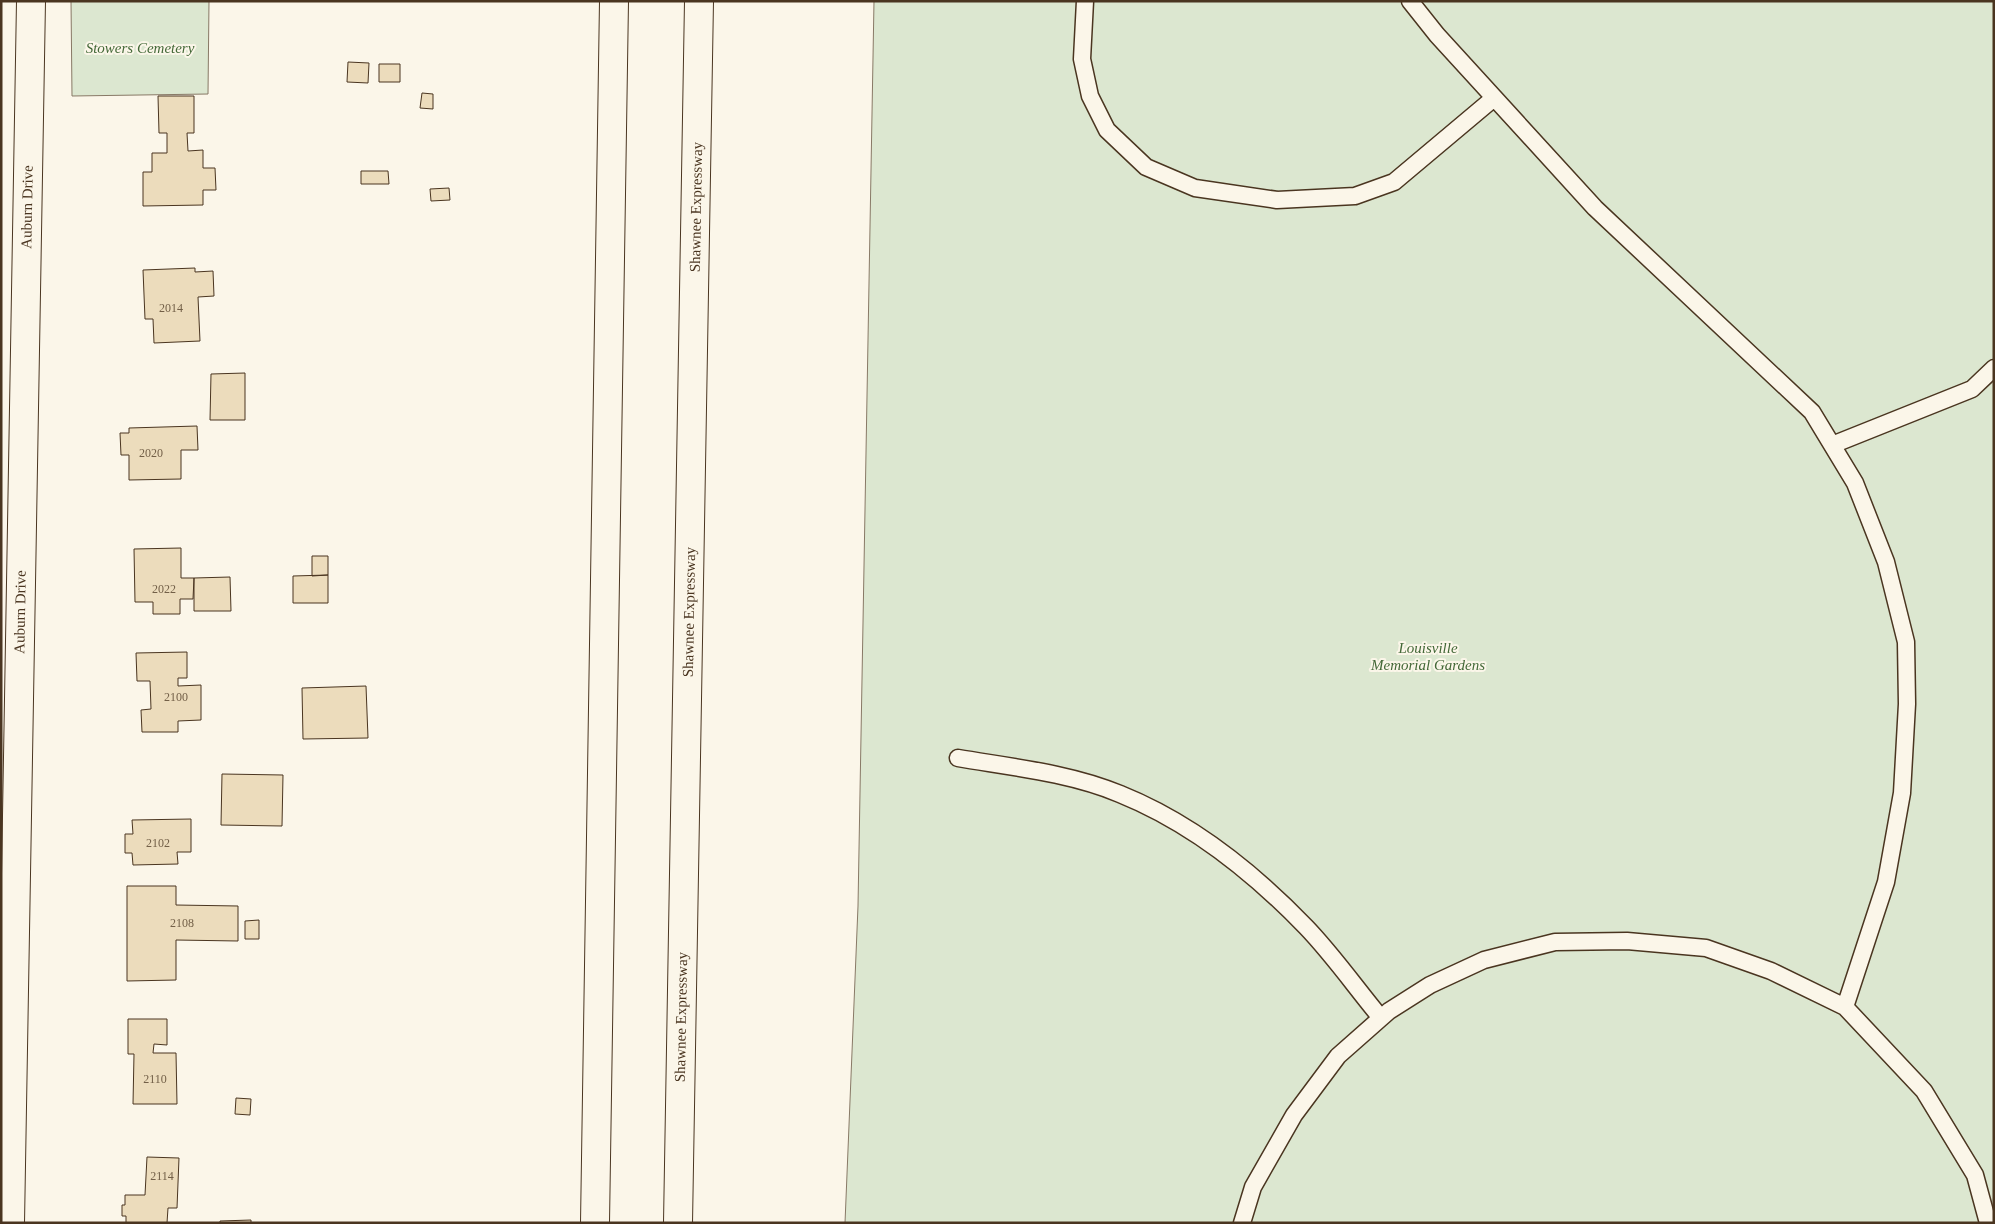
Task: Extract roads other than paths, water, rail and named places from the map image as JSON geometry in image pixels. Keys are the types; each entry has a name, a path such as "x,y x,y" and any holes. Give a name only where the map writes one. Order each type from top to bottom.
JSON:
{"main road":[{"name":"Auburn Drive","path":"10,1223 31,1"},
{"path":"595,1223 614,1"},
{"name":"Shawnee Expressway","path":"678,1223 699,1"}],"lane":[{"path":"1085,1 1082,59 1090,96 1107,130 1146,167 1195,188 1276,200 1355,196 1394,182 1494,98"},
{"path":"1410,1 1437,35 1595,208 1812,412 1855,483 1886,562 1906,642 1907,686 1902,793 1886,882 1845,1007"},
{"path":"1832,444 1972,389 1994,368"},
{"path":"958,758 1046,773 1119,794 1188,827 1248,872 1307,928 1381,1018"},
{"path":"1242,1223 1253,1187 1294,1115 1338,1056 1381,1018 1430,986 1484,960 1555,942 1627,941 1706,948 1771,971 1845,1007 1924,1091 1975,1175 1988,1223"}],"park label":[{"name":"Stowers Cemetery","path":"140,48"},
{"name":"Louisville Memorial Gardens","path":"1428,656"}]}
